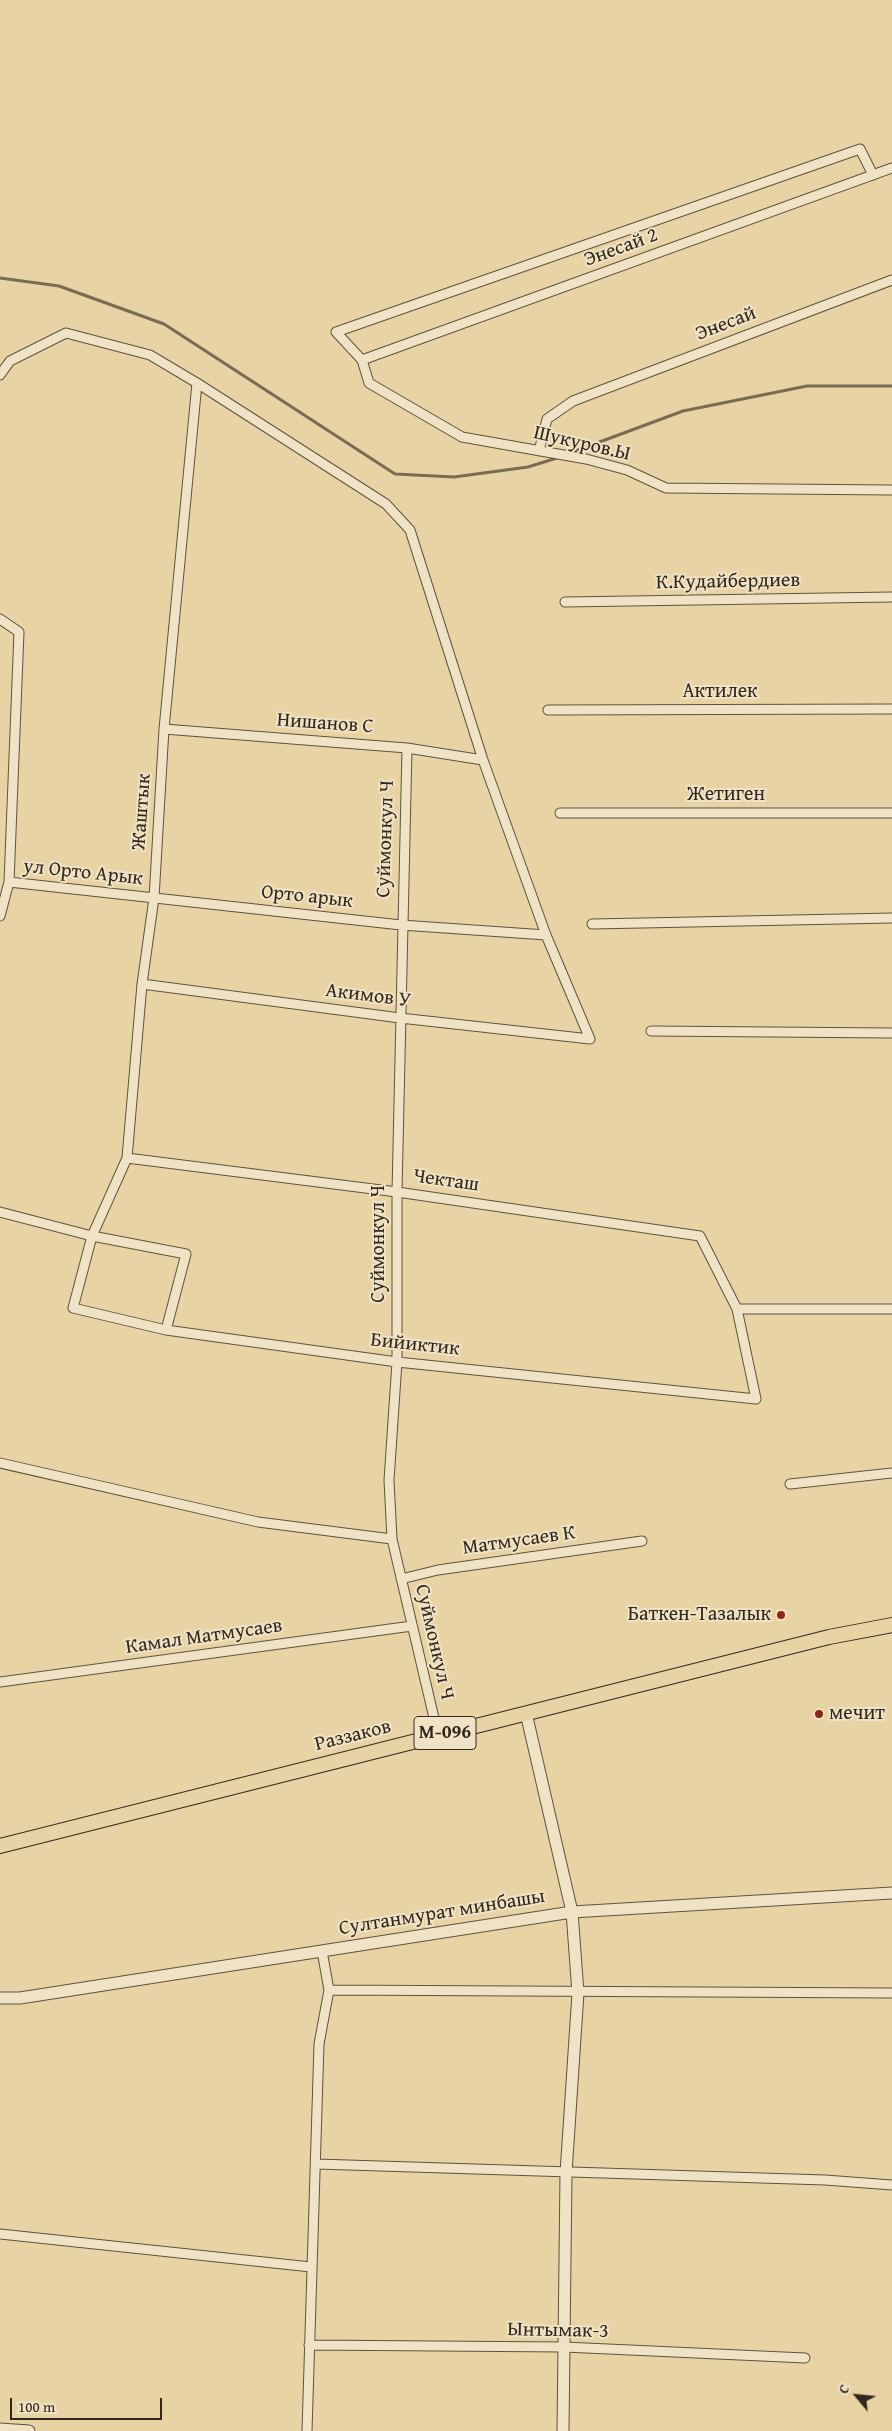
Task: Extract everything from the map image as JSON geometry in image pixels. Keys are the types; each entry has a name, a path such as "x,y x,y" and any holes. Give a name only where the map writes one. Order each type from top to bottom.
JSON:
{"main road":[{"name":"Раззаков","path":"0,1846 526,1712 829,1637 892,1625"}],"street":[{"name":"Шукуров.Ы","path":"873,175 860,149 336,332 362,360 369,383 462,437 586,459 627,470 666,488 892,490"},
{"name":"Энесай 2","path":"362,360 892,168"},
{"name":"Энесай","path":"538,451 547,418 573,402 892,280"},
{"path":"0,375 10,361 66,333 150,355 197,382 386,504 410,530 483,760 546,935"},
{"name":"Жаштык","path":"73,1308 92,1236 127,1158 142,984 154,898 164,730 197,382"},
{"name":"К.Кудайбердиев","path":"565,602 892,598"},
{"path":"0,619 19,632 9,882 0,916"},
{"name":"Актилек","path":"548,710 892,709"},
{"name":"Нишанов С","path":"164,730 407,748 483,760"},
{"name":"Суймонкул Ч","path":"407,748 401,925 396,1192 397,1362 389,1480 392,1539 438,1735"},
{"name":"Жетиген","path":"560,813 892,813"},
{"name":"ул Орто Арык","path":"9,882 154,898"},
{"name":"Орто арык","path":"154,898 401,925 546,935"},
{"path":"592,924 892,918"},
{"name":"Акимов У","path":"142,984 400,1018 590,1039 546,935"},
{"path":"651,1031 892,1033"},
{"name":"Чекташ","path":"127,1158 396,1192 700,1236 737,1309"},
{"path":"0,1212 92,1236 186,1254 166,1330"},
{"name":"Бийиктик","path":"73,1308 166,1330 397,1362 756,1399 737,1309"},
{"path":"737,1309 892,1309"},
{"path":"0,1463 258,1522 392,1539"},
{"path":"790,1484 892,1473"},
{"name":"Матмусаев К","path":"401,1579 438,1570 642,1541"},
{"name":"Камал Матмусаев","path":"0,1682 412,1626"},
{"path":"526,1712 572,1912 578,1993 566,2173 563,2431"},
{"name":"Султанмурат минбашы","path":"0,1998 20,1998 572,1912 892,1893"},
{"path":"307,2431 311,2267 320,2044 329,1990 322,1951"},
{"path":"329,1990 578,1993 892,1993"},
{"path":"316,2164 825,2180 892,2185"},
{"path":"0,2234 311,2267"},
{"name":"Ынтымак-3","path":"309,2346 564,2347 805,2358"},
{"path":"0,2429 29,2431"}],"waterway":[{"path":"0,278 59,286 164,324 395,474 454,477 528,467 560,457"},
{"path":"570,453 683,411 807,386 892,386"}],"place":[{"name":"Баткен-Тазалык","path":"781,1615"},
{"name":"мечит","path":"819,1714"}]}
